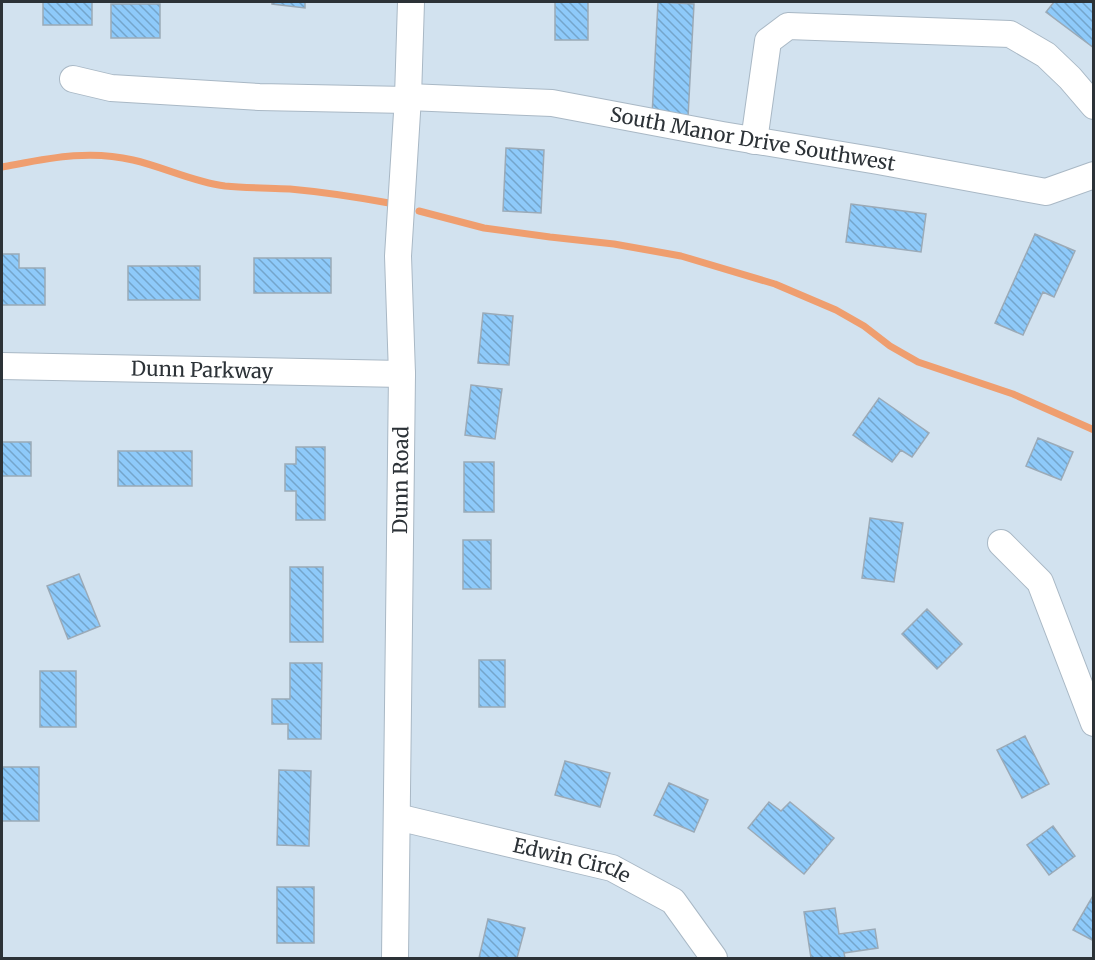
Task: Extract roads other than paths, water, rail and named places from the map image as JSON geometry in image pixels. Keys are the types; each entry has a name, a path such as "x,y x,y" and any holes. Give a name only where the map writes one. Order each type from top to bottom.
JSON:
{"street":[{"name":"Dunn Road","path":"395,958 402,374 398,256 408,98 411,2"},
{"path":"754,141 768,41 788,26 1010,34 1046,55 1094,106"},
{"name":"South Manor Drive Southwest","path":"73,79 111,88 259,97 408,98 552,103 1046,192 1094,175"},
{"name":"Dunn Parkway","path":"2,366 402,374"},
{"path":"1001,543 1040,582 1094,723"},
{"name":"Edwin Circle","path":"397,817 612,868 673,901 714,958"}],"waterway":[{"path":"2,167 67,156 99,155 145,163 213,184 302,190 389,203"},
{"path":"419,211 484,228 614,244 681,256 775,284 836,310 918,362 1013,394 1094,430"}]}
